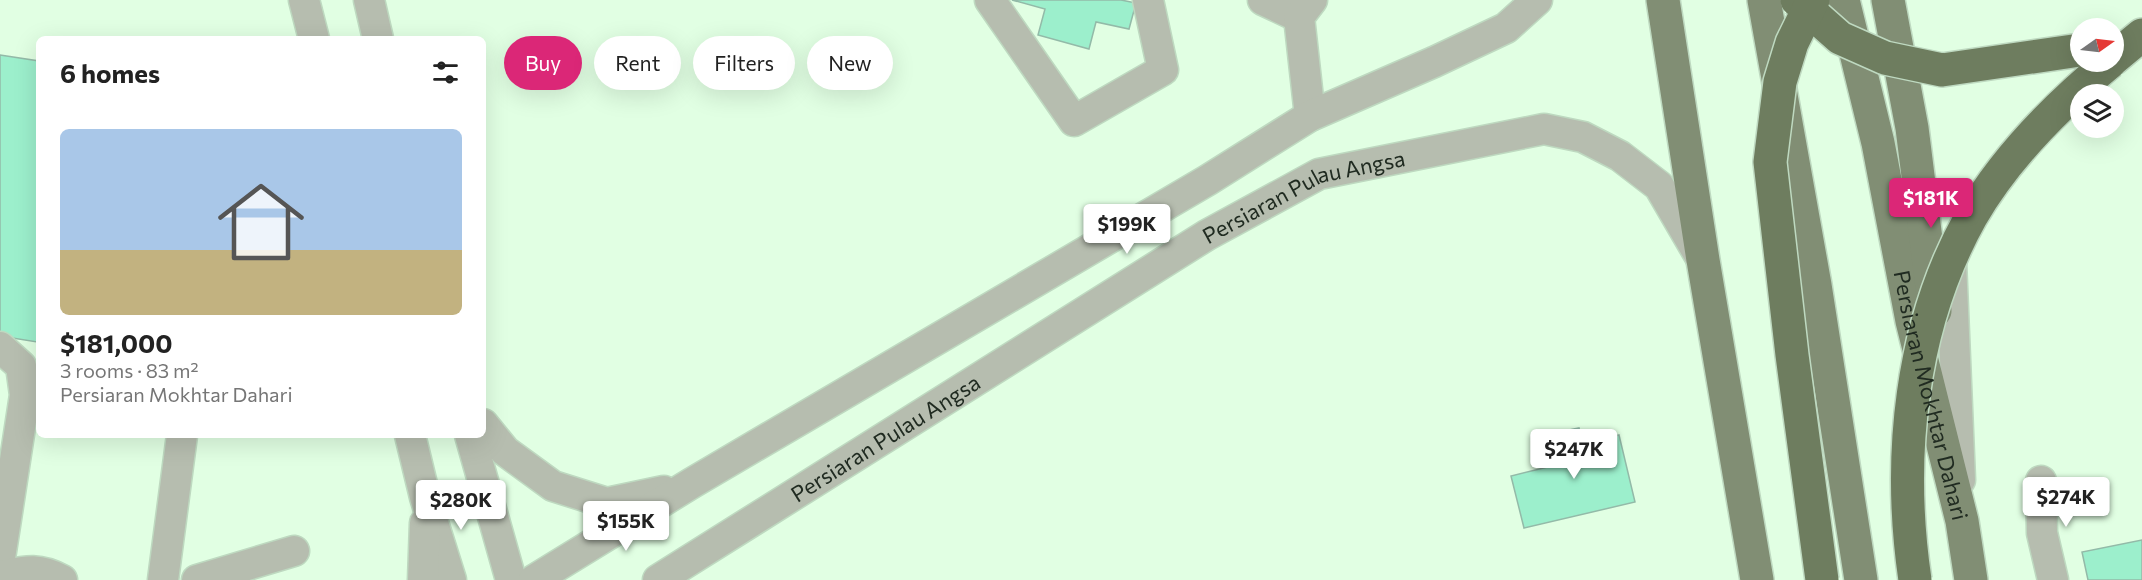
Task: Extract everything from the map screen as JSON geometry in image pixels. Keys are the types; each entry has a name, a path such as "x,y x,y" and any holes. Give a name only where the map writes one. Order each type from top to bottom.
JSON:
{"highway":[{"path":"1797,0 1840,38 1885,58 1942,70 2070,52"},
{"path":"1813,0 1792,43 1780,82 1770,162 1792,356 1822,580"},
{"path":"2124,38 2142,34"},
{"path":"2124,49 2142,34"},
{"path":"1915,580 1910,548 1908,475 1912,398 1924,331 1948,264 1972,216 2007,164 2053,114 2099,72"}],"main road":[{"path":"1663,0 1703,260 1757,580"},
{"path":"1764,0 1815,285 1861,580"},
{"name":"Persiaran Mokhtar Dahari","path":"1844,0 1878,143 1912,321 1962,521 1971,580"},
{"path":"1888,0 1912,128 1962,521"}],"street":[{"path":"304,0 313,36"},
{"path":"369,0 377,36"},
{"path":"990,0 1074,121 1163,70 1148,0"},
{"path":"1263,0 1306,8 1310,116"},
{"path":"534,580 692,483 1208,180 1310,116 1506,28 1537,0"},
{"path":"1962,521 1950,245 1976,187 2052,98 2142,47"},
{"name":"Persiaran Pulau Angsa","path":"658,580 1197,241 1319,174 1544,129 1583,137 1620,156 1659,186 1703,260"},
{"path":"0,347 21,366 25,395 0,558"},
{"path":"486,428 505,451 553,486 607,503 653,495 692,483"},
{"path":"163,580 182,438"},
{"path":"411,438 425,497 451,580"},
{"path":"471,438 511,580"},
{"path":"2041,480 2042,533 2053,580"},
{"path":"423,580 425,497"},
{"path":"197,580 294,551"},
{"path":"0,576 31,570 49,573 62,580"}],"building":[{"path":"1012,0 1121,0 1136,3 1129,29 1096,22 1089,49 1038,35 1045,9"},
{"path":"0,55 36,61 36,342 0,336"},
{"path":"1579,428 1583,444 1619,435 1635,502 1524,528 1511,476 1552,466 1545,435"},
{"path":"2142,540 2142,580 2088,580 2082,552"}]}
